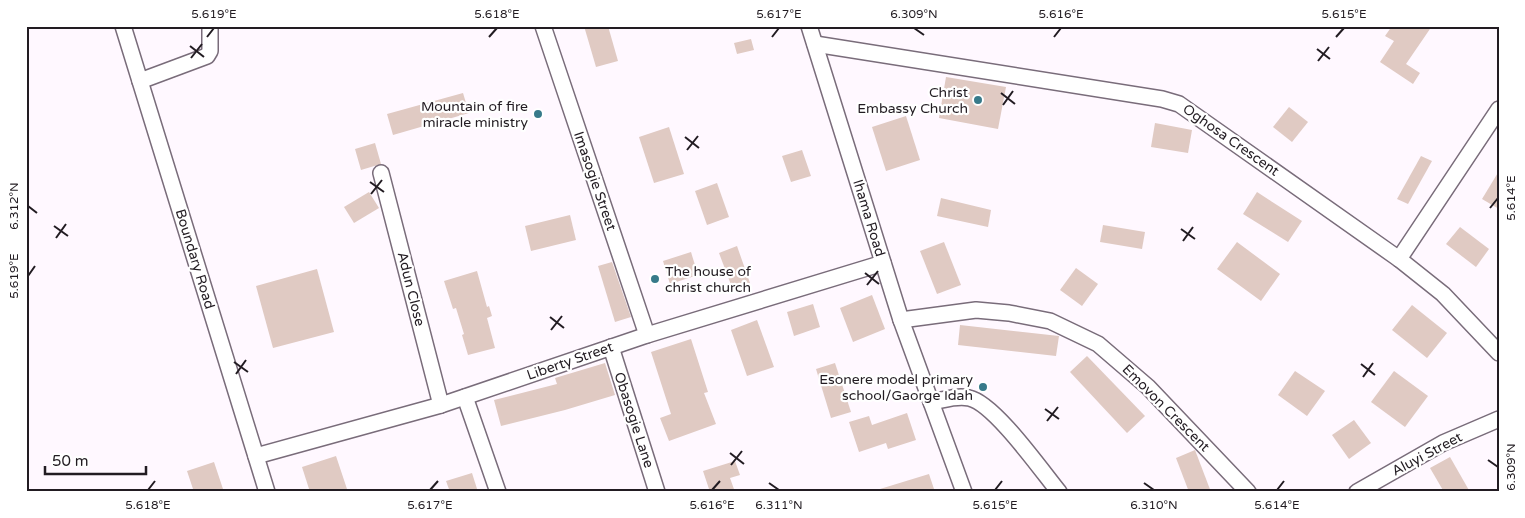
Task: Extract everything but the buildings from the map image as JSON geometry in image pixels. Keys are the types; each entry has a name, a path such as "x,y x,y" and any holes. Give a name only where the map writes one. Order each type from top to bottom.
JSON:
{"street":[{"name":"Boundary Road","path":"123,26 267,492"},
{"path":"140,81 207,56 210,51 210,26"},
{"name":"Imasogie Street","path":"543,26 647,335"},
{"name":"Ihama Road","path":"809,26 901,320 964,492"},
{"name":"Oghosa Crescent","path":"815,44 1162,99 1179,104 1399,259 1443,294 1499,353"},
{"path":"1399,259 1499,109"},
{"name":"Adun Close","path":"381,173 441,405"},
{"name":"Liberty Street","path":"256,456 441,405 647,335 883,263"},
{"name":"Emovon Crescent","path":"901,320 976,310 1009,313 1050,321 1098,344 1148,387 1248,492"},
{"name":"Obasogie Lane","path":"610,347 657,492"},
{"path":"932,402 959,396 972,398 983,404 997,416 1059,492"},
{"path":"464,397 498,492"},
{"name":"Aluyi Street","path":"1357,492 1443,443 1499,419"}],"place":[{"name":"Christ Embassy Church","path":"978,100"},
{"name":"Mountain of fire miracle ministry","path":"538,114"},
{"name":"The house of christ church","path":"655,279"},
{"name":"Esonere model primary school/Gaorge Idah","path":"983,387"}]}
